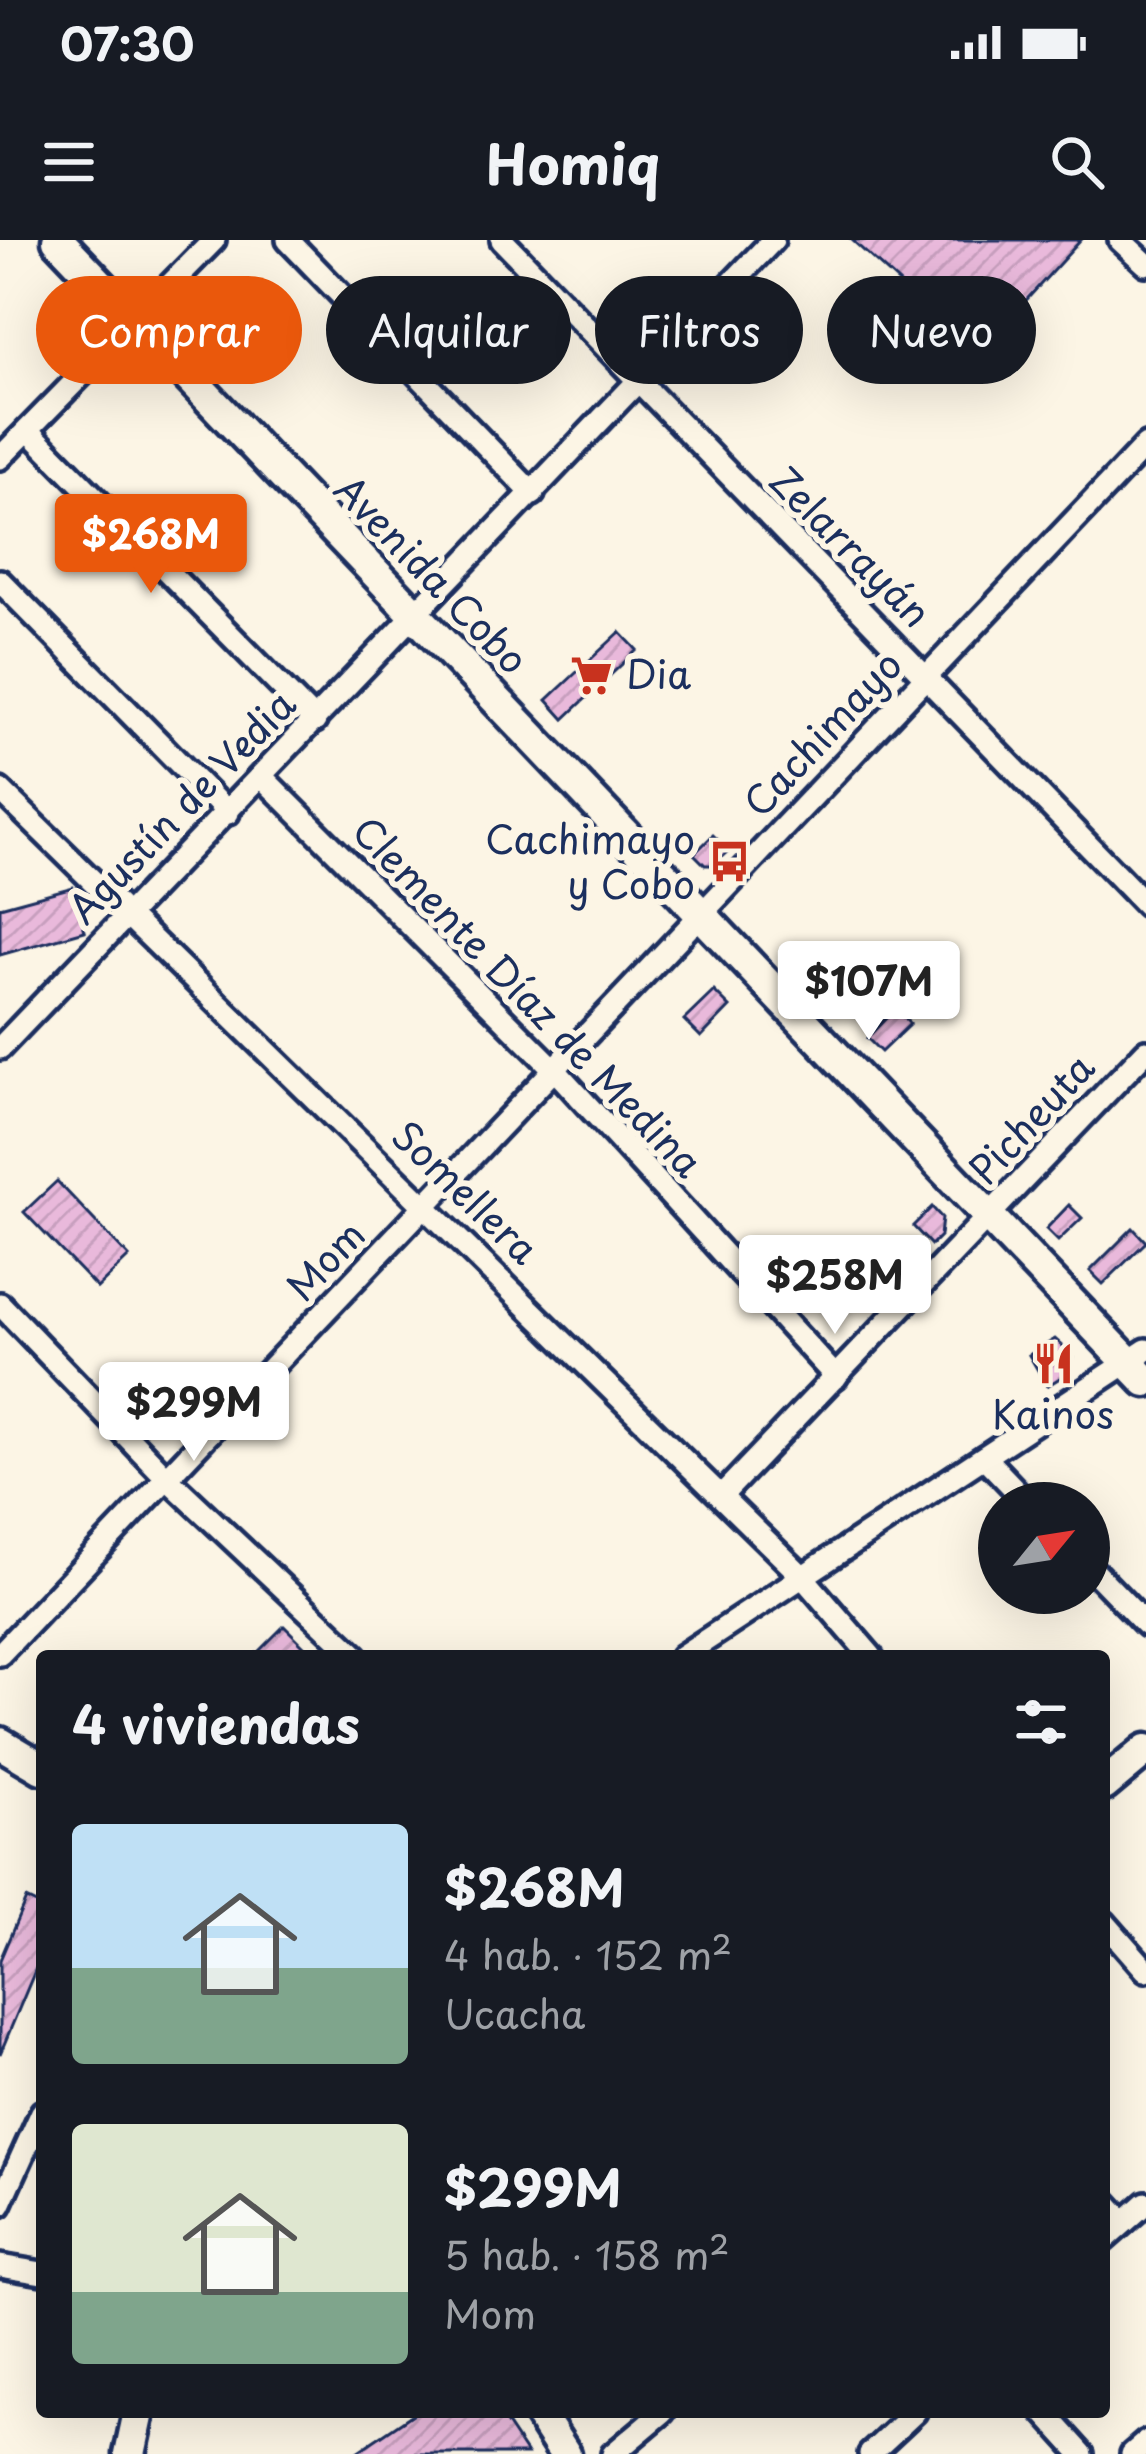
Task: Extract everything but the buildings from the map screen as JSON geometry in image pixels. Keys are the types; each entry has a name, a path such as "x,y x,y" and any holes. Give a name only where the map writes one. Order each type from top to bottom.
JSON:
{"main road":[{"name":"Avenida Cobo","path":"58,240 91,276"},
{"name":"Avenida Cobo","path":"194,384 989,1217 1140,1364"},
{"path":"0,1743 36,1764"},
{"path":"1110,1780 1146,1750"},
{"path":"130,2454 138,2418"},
{"path":"542,2418 565,2454"}],"street":[{"path":"179,276 214,240"},
{"path":"288,240 532,494"},
{"name":"Zelarrayán","path":"502,240 595,339"},
{"name":"Agustín de Vedia","path":"739,276 773,240"},
{"path":"1120,240 1146,264"},
{"path":"0,458 73,384"},
{"name":"Agustín de Vedia","path":"0,1048 636,384"},
{"name":"Zelarrayán","path":"638,384 1146,905"},
{"path":"28,430 315,721"},
{"name":"Cachimayo","path":"701,915 1146,446"},
{"path":"0,580 227,813"},
{"name":"Clemente Díaz de Medina","path":"260,776 555,1070 836,1377"},
{"name":"Somellera","path":"0,790 802,1576 866,1650"},
{"name":"Mom","path":"0,1654 701,915"},
{"name":"Picheuta","path":"721,1496 1146,1052"},
{"path":"0,1304 169,1480 350,1650"},
{"path":"691,1650 984,1457 1140,1364"},
{"path":"984,1457 1008,1482"},
{"path":"1110,1588 1146,1625"},
{"path":"1110,1929 1146,1970"},
{"path":"0,2205 36,2125"},
{"path":"1110,2235 1146,2203"},
{"path":"1110,2207 1124,2222"},
{"path":"0,2266 36,2272"},
{"path":"613,2454 656,2418"},
{"path":"869,2454 908,2418"},
{"path":"1049,2418 1082,2454"},
{"path":"1132,2454 1146,2442"}],"place":[{"name":"Dia","path":"592,675"},
{"name":"Cachimayo y Cobo","path":"729,862"},
{"name":"Kainos","path":"1053,1363"}]}
